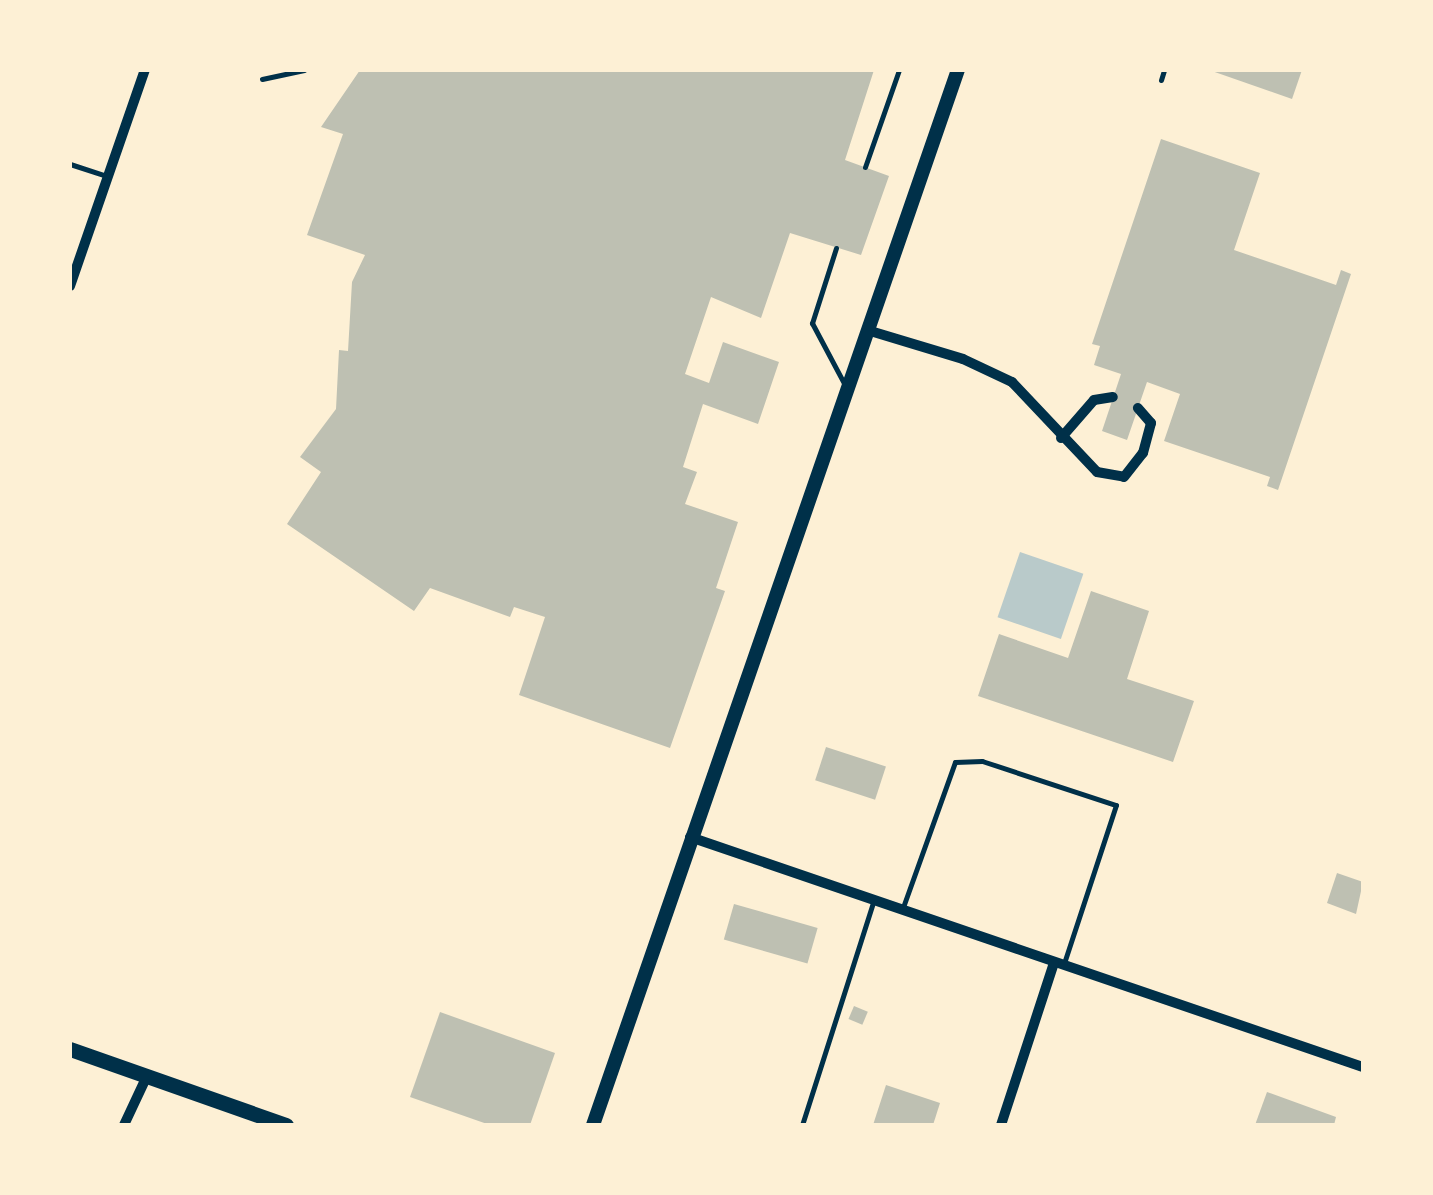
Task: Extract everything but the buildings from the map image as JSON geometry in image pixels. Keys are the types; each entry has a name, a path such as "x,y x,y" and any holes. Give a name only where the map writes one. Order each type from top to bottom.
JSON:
{"main road":[{"path":"70,1050 286,1125"}],"street":[{"path":"70,286 145,70"},
{"path":"594,1125 690,837 958,70"},
{"path":"867,330 964,358 1012,382 1097,472 1124,477 1144,453 1151,423 1138,408"},
{"path":"1062,438 1094,400 1113,398"},
{"path":"690,837 1363,1067"},
{"path":"1001,1125 1059,964"},
{"path":"124,1125 148,1076"}],"lane":[{"path":"262,79 304,70"},
{"path":"865,168 899,70"},
{"path":"1160,80 1164,70"},
{"path":"70,164 107,176"},
{"path":"836,248 812,323 846,388"},
{"path":"902,910 955,762 982,762 1116,804 1059,964"},
{"path":"802,1125 874,900"}],"shaded area":[{"path":"1020,552 1083,574 1061,639 998,617"}]}
